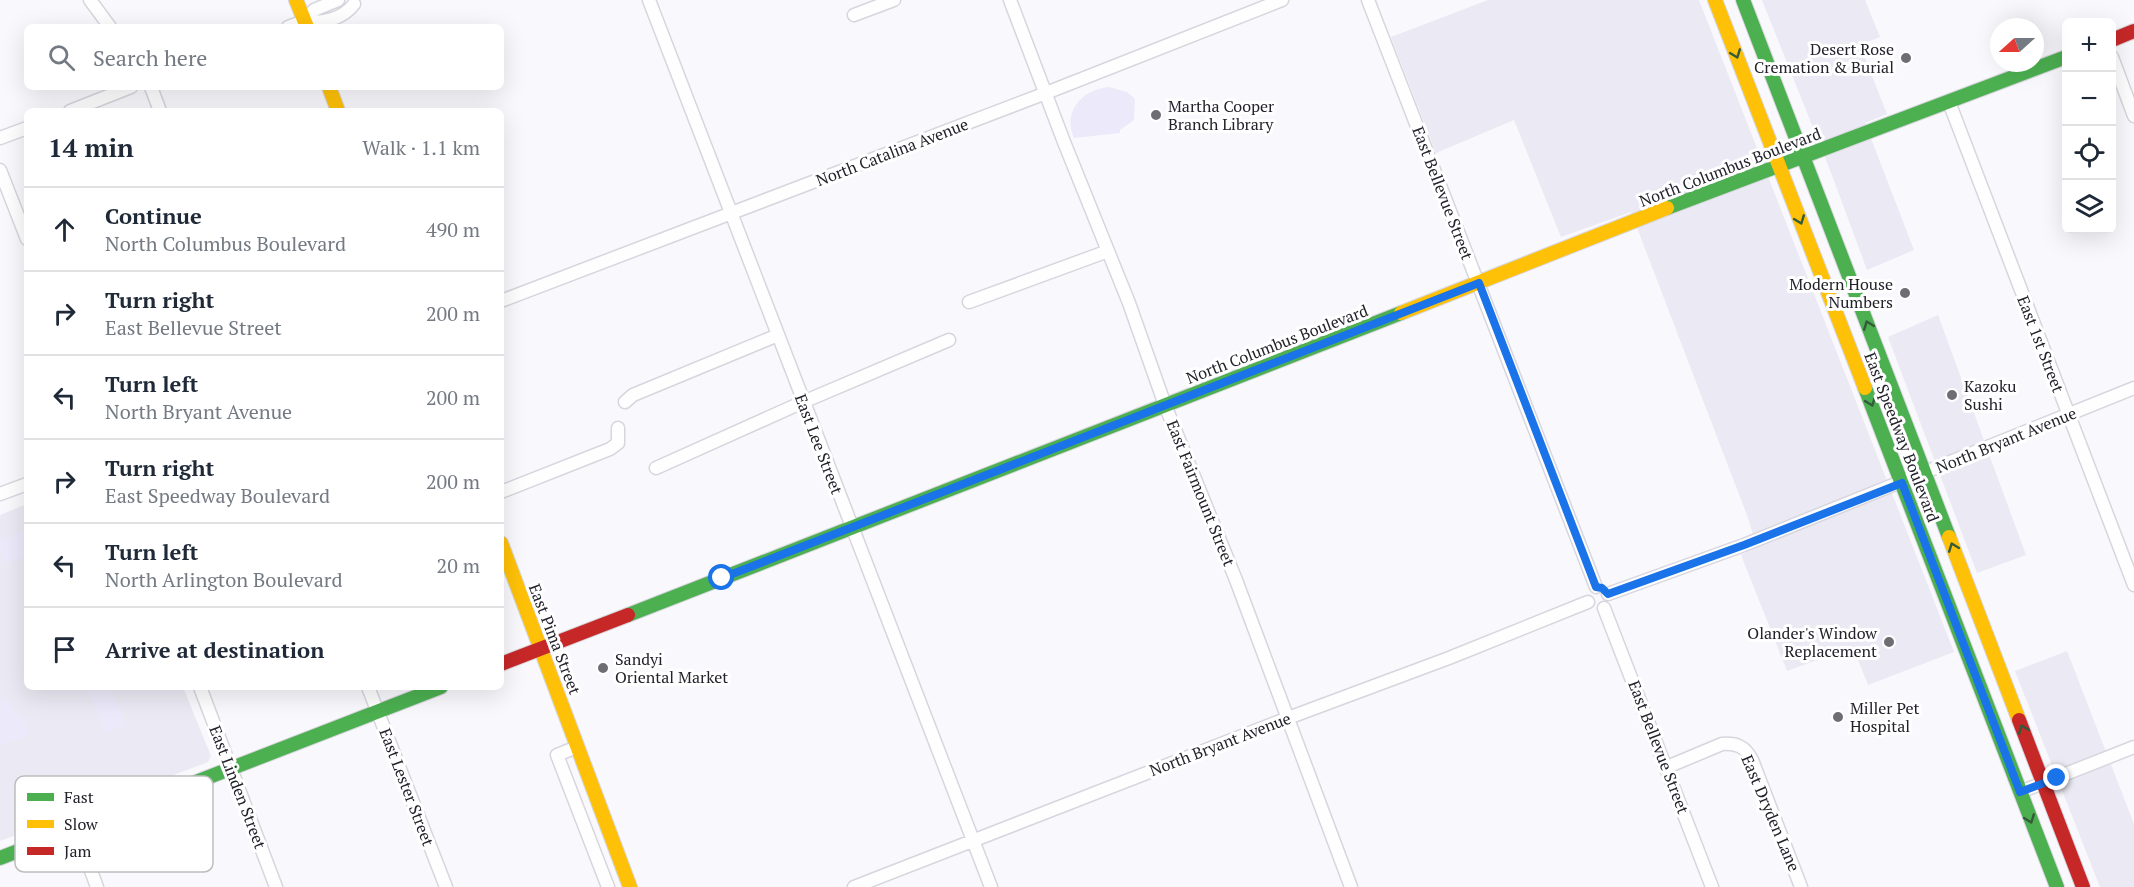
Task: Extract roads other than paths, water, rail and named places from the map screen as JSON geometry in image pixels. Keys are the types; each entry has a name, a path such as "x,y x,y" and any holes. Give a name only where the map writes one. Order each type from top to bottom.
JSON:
{"street":[{"path":"90,0 108,24"},
{"path":"296,0 305,24"},
{"path":"305,24 314,10 338,0"},
{"name":"East Lee Street","path":"649,0 991,887"},
{"path":"854,15 894,0"},
{"name":"East Fairmount Street","path":"1010,0 1236,580 1351,887"},
{"name":"North Catalina Avenue","path":"504,300 1046,93 1282,0"},
{"name":"East Bellevue Street","path":"1368,0 1596,587"},
{"path":"305,24 318,24 348,12 354,1"},
{"name":"East Speedway Boulevard","path":"1733,4 1802,156 2084,887"},
{"name":"East Speedway Boulevard","path":"1733,4 1780,165 2057,887"},
{"path":"2116,38 2134,31"},
{"name":"North Columbus Boulevard","path":"504,663 1479,283 1729,183 2062,59"},
{"path":"2116,68 2134,116"},
{"path":"78,108 123,90"},
{"path":"152,90 159,108"},
{"path":"330,90 337,108"},
{"name":"East 1st Street","path":"1949,102 2134,585"},
{"path":"0,138 24,129"},
{"path":"0,170 24,231"},
{"path":"969,302 1108,251"},
{"path":"625,402 633,395 778,335"},
{"path":"656,468 949,340"},
{"name":"North Bryant Avenue","path":"1608,594 1744,545 2134,388"},
{"path":"504,491 610,449 618,443 618,428"},
{"path":"0,494 24,485"},
{"name":"East Pima Street","path":"504,551 630,887"},
{"path":"1596,587 1602,588 1608,594 1609,602 1604,608 1594,609 1588,602 1588,593 1596,587"},
{"name":"North Bryant Avenue","path":"854,887 1288,718 1449,658 1588,602"},
{"name":"East Bellevue Street","path":"1604,608 1712,887"},
{"name":"East Linden Street","path":"201,690 276,887"},
{"name":"East Lester Street","path":"369,690 446,887"},
{"path":"213,776 433,690"},
{"name":"East Dryden Lane","path":"1667,767 1722,744 1743,748 1752,760 1801,887"},
{"path":"577,747 557,755 608,887"},
{"path":"2020,792 2134,747"},
{"path":"0,858 15,852"},
{"path":"92,872 98,887"}],"place":[{"name":"Desert Rose Cremation & Burial","path":"1906,58"},
{"name":"Martha Cooper Branch Library","path":"1156,115"},
{"name":"Modern House Numbers","path":"1905,293"},
{"name":"Kazoku Sushi","path":"1952,395"},
{"name":"Olander's Window Replacement","path":"1889,642"},
{"name":"Sandyi Oriental Market","path":"603,668"},
{"name":"Miller Pet Hospital","path":"1838,717"}]}
